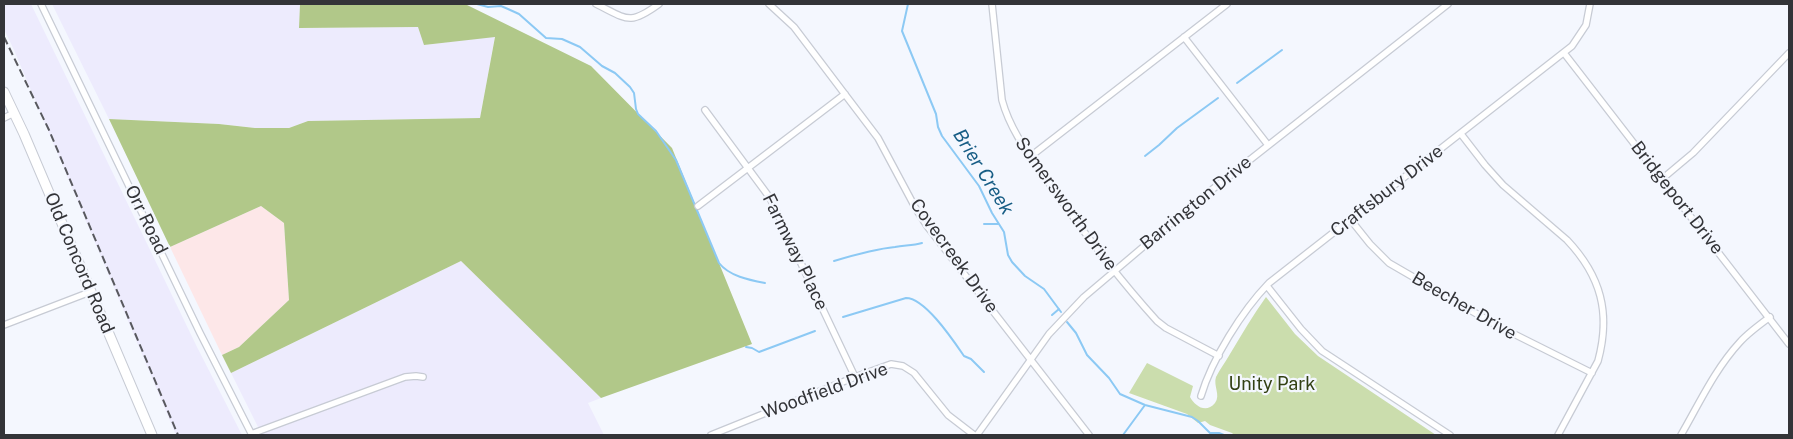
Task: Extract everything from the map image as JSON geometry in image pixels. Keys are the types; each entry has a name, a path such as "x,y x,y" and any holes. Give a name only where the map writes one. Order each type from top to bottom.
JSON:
{"street":[{"name":"Orr Road","path":"41,4 203,340 251,435"},
{"path":"596,4 622,17 632,19 641,16 659,4"},
{"name":"Somersworth Drive","path":"992,4 1002,100 1011,126 1064,205 1114,272 1157,321 1166,328 1219,356"},
{"path":"1031,156 1226,4"},
{"name":"Barrington Drive","path":"975,435 1064,317 1195,203 1448,4"},
{"name":"Craftsbury Drive","path":"1201,396 1206,381 1219,356 1246,311 1267,286 1564,53 1575,43 1586,25 1590,4"},
{"name":"Covecreek Drive","path":"771,5 794,27 878,138 927,226 1089,435"},
{"path":"1184,37 1268,144"},
{"name":"Bridgeport Drive","path":"1564,53 1789,344"},
{"path":"1662,178 1693,153 1789,53"},
{"name":"Old Concord Road","path":"4,92 152,435"},
{"path":"698,206 845,94"},
{"name":"Farmway Place","path":"706,110 770,198 855,377"},
{"path":"4,118 14,113"},
{"path":"1461,134 1503,185 1567,240 1588,265 1600,293 1604,325 1601,348 1592,373 1558,435"},
{"name":"Beecher Drive","path":"1350,219 1370,244 1389,263 1496,325 1592,373"},
{"path":"1267,286 1301,330 1322,351 1450,435"},
{"path":"4,325 90,292"},
{"path":"1681,435 1718,370 1749,333 1770,317"},
{"name":"Woodfield Drive","path":"711,435 884,366 899,365 914,373 948,415 975,435"},
{"path":"251,435 405,377 423,377"}],"shaded area":[{"path":"4,4 31,4 197,347 242,435 176,435 4,29"},
{"path":"52,4 300,4 299,28 419,27 425,45 495,36 480,118 308,121 289,128 255,128 219,124 109,119"},
{"path":"261,206 284,223 289,300 239,347 222,355 170,247"},
{"path":"461,261 601,398 588,403 604,435 262,435 231,373"}],"green space":[{"path":"300,4 465,4 591,66 672,148 752,344 601,398 461,261 231,373 222,355 239,347 289,300 284,223 261,206 170,247 109,119 219,124 255,128 289,128 308,121 480,118 495,37 424,45 418,27 299,28"},
{"name":"Unity Park","path":"1266,297 1295,334 1318,356 1436,435 1234,435 1205,421 1198,423 1187,414 1129,393 1147,363 1193,386 1190,397 1201,408 1212,406 1217,400 1216,377"}],"waterway":[{"path":"477,4 488,7 501,6 519,14 546,38 562,39 580,47 602,66 615,73 630,87 634,93 638,114 656,131 676,160 719,263 734,274 765,283"},
{"name":"Brier Creek","path":"908,4 902,31 936,114 942,136 979,186 1004,232 1008,255 1012,262 1025,276 1044,289 1061,312"},
{"path":"1237,83 1282,50"},
{"path":"1145,156 1177,128 1218,98"},
{"path":"984,224 999,224"},
{"path":"834,261 857,254 922,243"},
{"path":"843,317 906,298 913,300 930,312 964,356 971,359 984,372"},
{"path":"1052,315 1059,309"},
{"name":"Brier Creek","path":"1067,322 1076,333 1087,355 1109,378 1120,394 1145,405 1192,417 1210,433 1224,435"},
{"path":"746,347 759,352 815,331"},
{"path":"1123,435 1145,405"}],"railway":[{"path":"4,37 49,130 178,435"}]}
